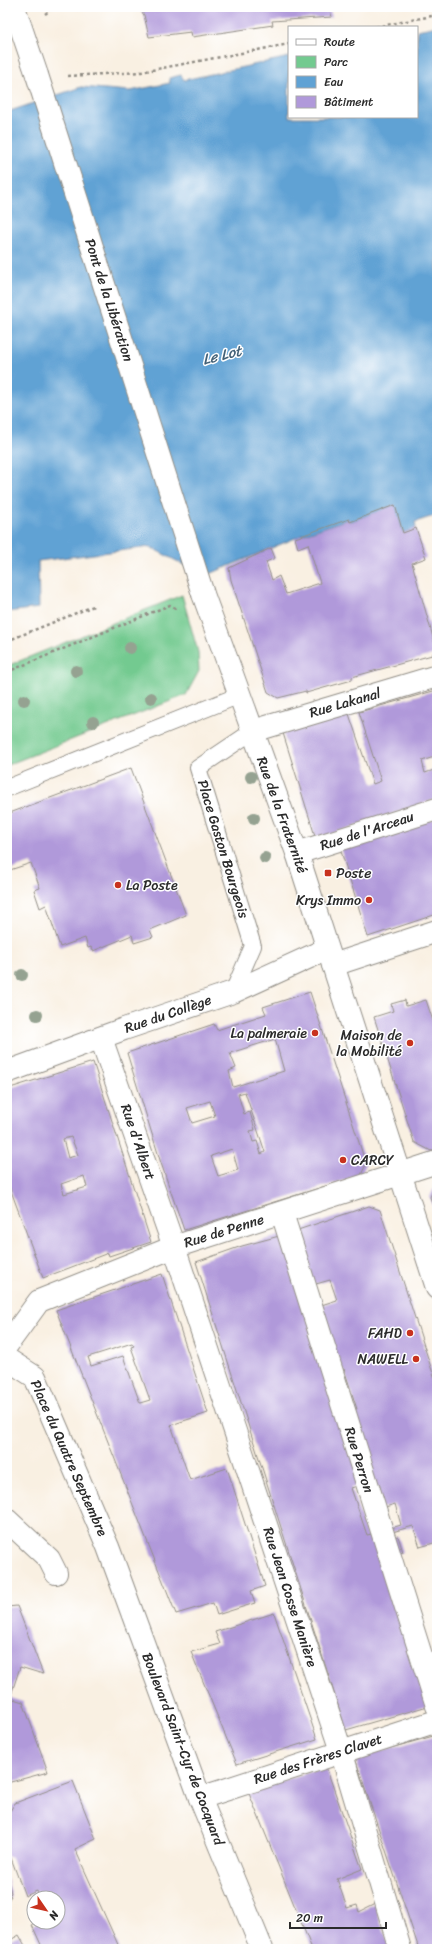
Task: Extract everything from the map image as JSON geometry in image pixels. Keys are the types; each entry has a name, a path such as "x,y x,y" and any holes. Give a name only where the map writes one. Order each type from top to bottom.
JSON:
{"street":[{"name":"Pont de la Libération","path":"14,7 203,594"},
{"name":"Rue de la Fraternité","path":"203,594 297,853 437,1288"},
{"name":"Rue Lakanal","path":"253,730 437,676"},
{"name":"Rue de l'Arceau","path":"297,853 437,809"},
{"name":"Rue du Collège","path":"7,1072 330,957 437,931"},
{"name":"Rue d'Albert","path":"101,1038 174,1246"},
{"name":"Rue de Penne","path":"7,1345 39,1301 174,1246 282,1213 400,1172 437,1162"},
{"name":"Rue Perron","path":"282,1213 437,1706"},
{"name":"Rue Jean Cosse Manière","path":"174,1246 341,1751 400,1949"},
{"name":"Place du Quatre Septembre","path":"7,1359 35,1377 108,1547"},
{"path":"7,1520 49,1559 56,1573"},
{"name":"Boulevard Saint-Cyr de Cocquard","path":"108,1547 200,1798 262,1949"},
{"name":"Rue des Frères Clavet","path":"200,1798 437,1721"}],"lane":[{"path":"7,788 240,695"},
{"name":"Place Gaston Bourgeois","path":"233,992 253,946 198,768 253,730"}],"path":[{"path":"381,26 437,15"},
{"path":"61,77 141,72 288,44"},
{"path":"7,641 96,605"},
{"path":"7,672 170,605 189,616 213,622"}],"green space":[{"path":"182,595 198,652 199,671 186,695 7,765 7,666"}],"water":[{"name":"Le Lot","path":"437,26 437,515 415,522 416,528 403,533 394,506 350,522 349,519 305,534 205,576 150,547 38,561 39,608 7,612 7,112 81,87 130,91 170,83 169,78 181,75 184,80 288,57 288,118 418,118 418,30"}],"building":[{"path":"138,7 329,7 332,17 272,21 273,25 192,37 191,32 149,37 144,15"},
{"path":"395,505 403,533 416,528 426,558 412,563 436,648 432,655 352,677 352,680 306,693 306,691 278,698 268,692 231,580 229,568 271,548 275,558 266,562 272,580 279,576 286,594 320,583 308,544 298,548 295,538 349,519 350,522"},
{"path":"437,690 437,756 422,761 425,773 437,769 437,799 316,839 283,733 349,714 373,784 381,781 359,712"},
{"name":"La Poste","path":"131,768 186,915 150,930 153,937 134,943 132,935 93,951 91,947 88,948 85,938 60,947 46,905 40,908 34,890 40,888 31,863 7,871 7,814"},
{"path":"437,818 437,914 368,937 340,848"},
{"path":"310,992 366,1164 361,1175 184,1230 160,1160 127,1053 214,1024 217,1030 266,1014 263,1007","holes":["275,1039 284,1071 233,1087 229,1071 236,1068 230,1053","245,1092 265,1152 261,1154 257,1141 253,1142 250,1131 255,1130 250,1112 244,1114 238,1094","210,1101 215,1116 192,1123 187,1108","232,1149 238,1170 218,1176 211,1156"]},
{"name":"Maison de la Mobilité","path":"405,1000 406,1006 426,1000 437,1033 437,1150 431,1151 414,1142 374,1017 393,1011 391,1004"},
{"path":"93,1062 151,1242 109,1256 108,1253 43,1278 7,1180 7,1089","holes":["71,1137 78,1155 68,1158 63,1139","84,1176 87,1187 64,1194 61,1184"]},
{"path":"437,1185 437,1217 430,1197 435,1186"},
{"path":"369,1206 380,1210 437,1386 435,1387 437,1393 437,1542 420,1547 413,1526 389,1533 388,1529 401,1525 395,1504 382,1508 364,1484 351,1488 367,1535 372,1534 431,1705 346,1730 196,1262 242,1246 283,1235 350,1410 357,1409 344,1369 336,1371 315,1307 337,1300 330,1280 309,1286 292,1232"},
{"path":"162,1274 208,1413 171,1425 190,1480 227,1468 265,1586 251,1591 255,1603 217,1615 213,1603 176,1614 56,1310","holes":["132,1343 134,1346 131,1347 150,1400 140,1403 123,1356 91,1366 88,1357"]},
{"path":"398,1536 403,1552 395,1554 390,1538"},
{"path":"17,1606 43,1674 20,1667 10,1698 23,1702 48,1772 7,1783 7,1607"},
{"path":"274,1613 317,1739 237,1764 191,1652 220,1644 215,1632"},
{"path":"437,1735 437,1949 419,1949 355,1758"},
{"path":"326,1767 362,1869 337,1879 347,1908 357,1905 359,1912 375,1904 390,1949 312,1949 248,1791"},
{"path":"73,1781 96,1839 75,1849 120,1949 43,1949 34,1930 66,1930 66,1890 26,1890 25,1896 11,1858 7,1856 7,1809 10,1811 15,1803"},
{"path":"7,1878 11,1893 9,1895 11,1896 7,1902"},
{"path":"19,1935 27,1949 7,1949 7,1942"}],"place":[{"name":"Poste","path":"328,873"},
{"name":"La Poste","path":"118,885"},
{"name":"Krys Immo","path":"369,900"},
{"name":"La palmeraie","path":"315,1033"},
{"name":"Maison de la Mobilité","path":"410,1043"},
{"name":"CARCY","path":"343,1160"},
{"name":"FAHD","path":"410,1333"},
{"name":"NAWELL","path":"416,1359"}]}
